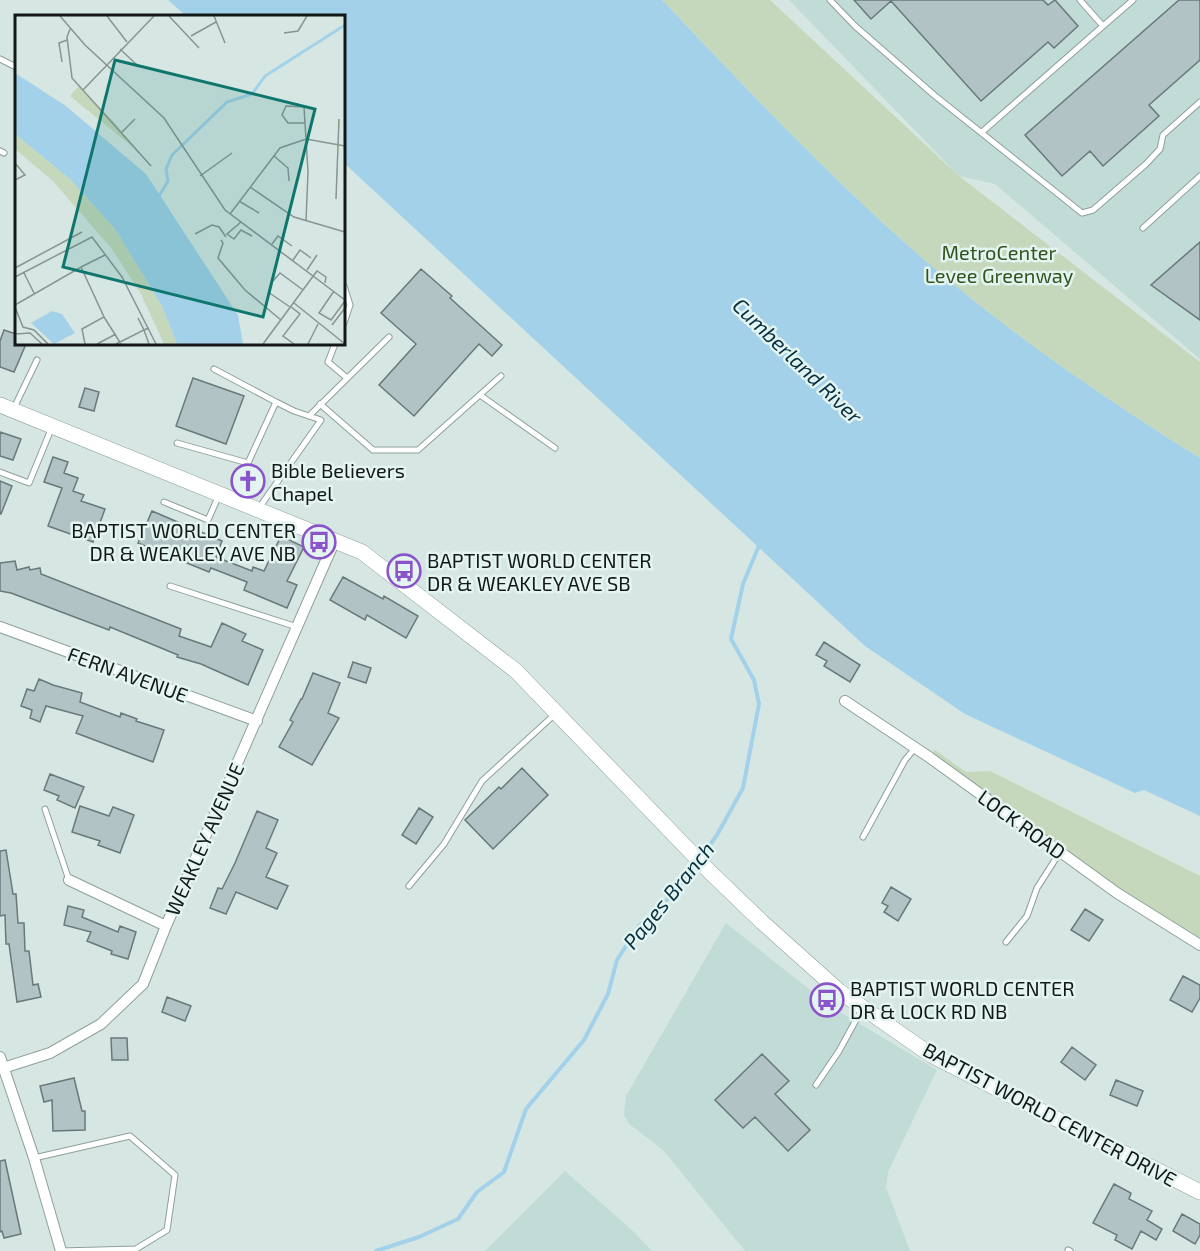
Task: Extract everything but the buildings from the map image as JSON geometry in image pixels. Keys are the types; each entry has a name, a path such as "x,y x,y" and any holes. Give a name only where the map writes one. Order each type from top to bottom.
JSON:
{"street":[{"name":"BAPTIST WORLD CENTER DRIVE","path":"7,408 362,552 516,671 555,714 762,922 839,991 931,1055 1200,1192"},
{"name":"WEAKLEY AVENUE","path":"2,1069 50,1053 101,1024 143,984 334,540"},
{"name":"FERN AVENUE","path":"0,627 257,721"},
{"name":"LOCK ROAD","path":"845,701 915,748 1117,893 1200,945"},
{"path":"69,880 166,926"},
{"path":"0,1057 2,1069 34,1158 61,1251"}],"lane":[{"path":"830,0 855,26 934,95 1082,213 1093,210 1146,164 1160,149 1163,135 1200,102"},
{"path":"1080,0 1102,26"},
{"path":"982,132 1133,0"},
{"path":"0,59 15,66"},
{"path":"1143,228 1200,176"},
{"path":"345,289 351,305 345,320"},
{"path":"309,416 388,337"},
{"path":"335,345 328,362 347,378"},
{"path":"7,408 37,360"},
{"path":"214,369 276,402 321,420 258,509"},
{"path":"320,404 373,450 418,450 501,376"},
{"path":"480,395 555,448"},
{"path":"177,443 248,463 276,402"},
{"path":"0,472 29,483 52,426"},
{"path":"164,502 208,520 220,494"},
{"path":"170,586 297,627"},
{"path":"408,886 444,844 482,781 555,714"},
{"path":"863,837 905,760 915,748"},
{"path":"45,809 69,880"},
{"path":"1006,942 1027,916 1037,888 1060,852"},
{"path":"816,1085 839,1051 862,1007"},
{"path":"34,1158 130,1136 174,1175 167,1230 136,1249 61,1251"}],"shaded area":[{"path":"789,0 1200,0 1200,359 995,184 959,176"},
{"path":"726,923 830,1006 937,1070 888,1172 886,1187 910,1251 745,1251 663,1150 629,1124 624,1115 626,1096"},
{"path":"565,1171 634,1232 652,1251 485,1251"}],"green space":[{"name":"MetroCenter Levee Greenway","path":"662,0 770,0 959,176 1200,362 1200,458 1037,349 960,290 857,199"},
{"path":"935,750 966,772 990,771 1200,876 1200,945 929,757"}],"water":[{"name":"Cumberland River","path":"168,0 662,0 857,199 960,290 1077,377 1200,458 1200,816 1144,790 1135,793 965,714 865,646 345,164 345,15 185,15"}],"waterway":[{"name":"Pages Branch","path":"702,856 717,835 743,788 759,704 754,680 731,639 743,584 760,543"},
{"name":"Pages Branch","path":"376,1251 419,1237 458,1219 477,1192 504,1172 526,1109 584,1040 608,994 617,960 639,926 675,892 695,864"}],"place":[{"name":"Bible Believers Chapel","path":"248,481"},
{"name":"BAPTIST WORLD CENTER DR & WEAKLEY AVE NB","path":"319,542"},
{"name":"BAPTIST WORLD CENTER DR & WEAKLEY AVE SB","path":"404,571"},
{"name":"BAPTIST WORLD CENTER DR & LOCK RD NB","path":"827,1000"}]}
